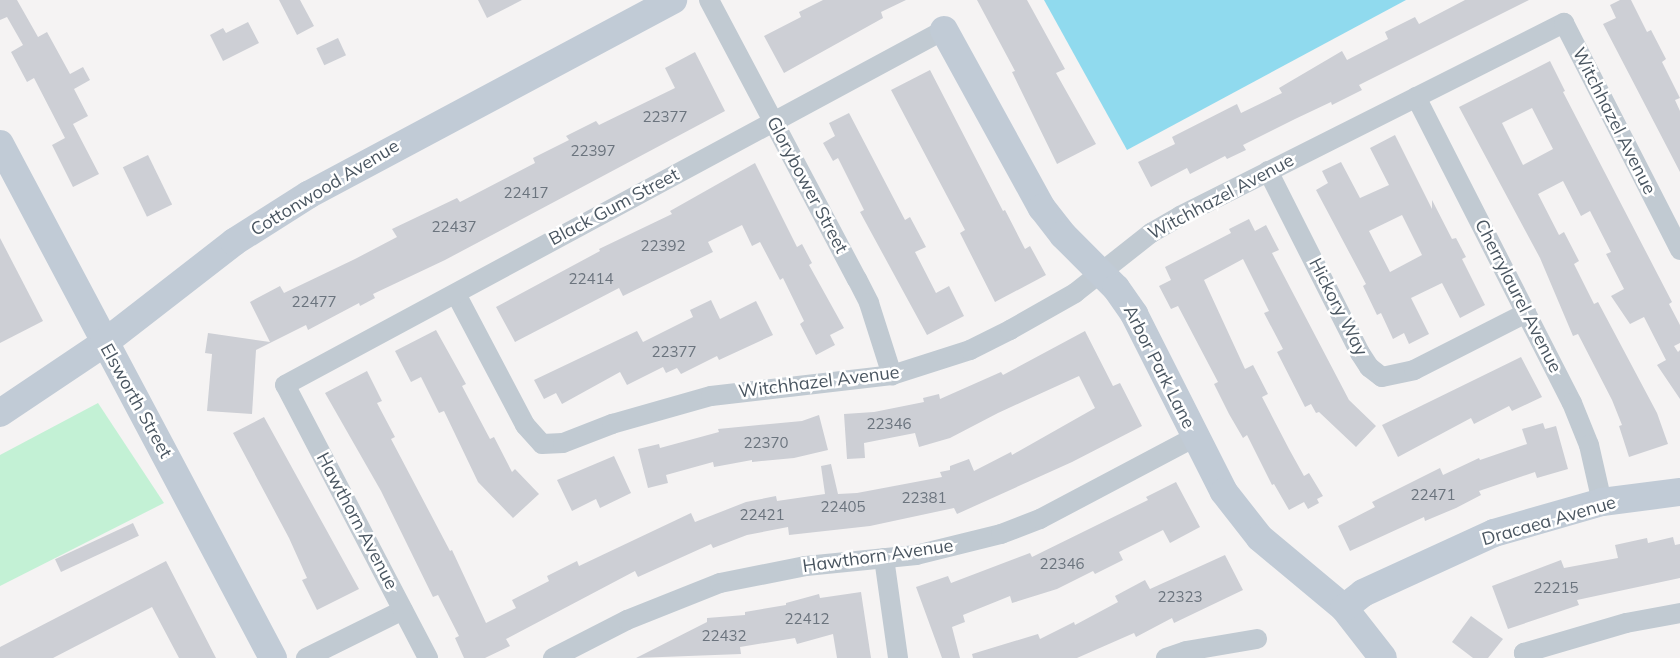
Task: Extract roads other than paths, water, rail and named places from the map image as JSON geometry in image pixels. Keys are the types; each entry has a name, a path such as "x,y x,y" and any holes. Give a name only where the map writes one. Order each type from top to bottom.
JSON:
{"street":[{"name":"Cottonwood Avenue","path":"0,413 104,343 234,242 308,195 673,0"},
{"name":"Glorybower Street","path":"709,0 865,295 892,375"},
{"name":"Witchhazel Avenue","path":"456,294 525,424 542,444 563,443 620,421 711,396 892,375 970,350 1075,293 1151,233 1268,171 1564,23 1680,250"},
{"name":"Black Gum Street","path":"285,385 944,30"},
{"name":"Arbor Park Lane","path":"944,30 1042,208 1062,235 1101,273 1134,314 1224,492 1260,538 1344,608 1383,658"},
{"name":"Cherrylaurel Avenue","path":"1416,97 1582,424 1602,502"},
{"name":"Elsworth Street","path":"0,144 104,343 124,374 273,658"},
{"name":"Hickory Way","path":"1268,171 1360,353 1369,368 1382,378 1414,370 1526,313"},
{"name":"Hawthorn Avenue","path":"285,385 428,658"},
{"name":"Hawthorn Avenue","path":"553,658 627,620 720,584 806,566 884,558 956,546 1009,531 1040,519 1195,437"},
{"name":"Dracaea Avenue","path":"1344,608 1363,592 1494,533 1602,502 1680,492"},
{"path":"884,558 898,658"},
{"path":"306,658 403,610"},
{"path":"1526,658 1524,653 1626,622 1680,612"},
{"path":"1166,658 1186,650 1257,639"}],"water":[{"path":"1044,0 1406,0 1127,150"}]}
